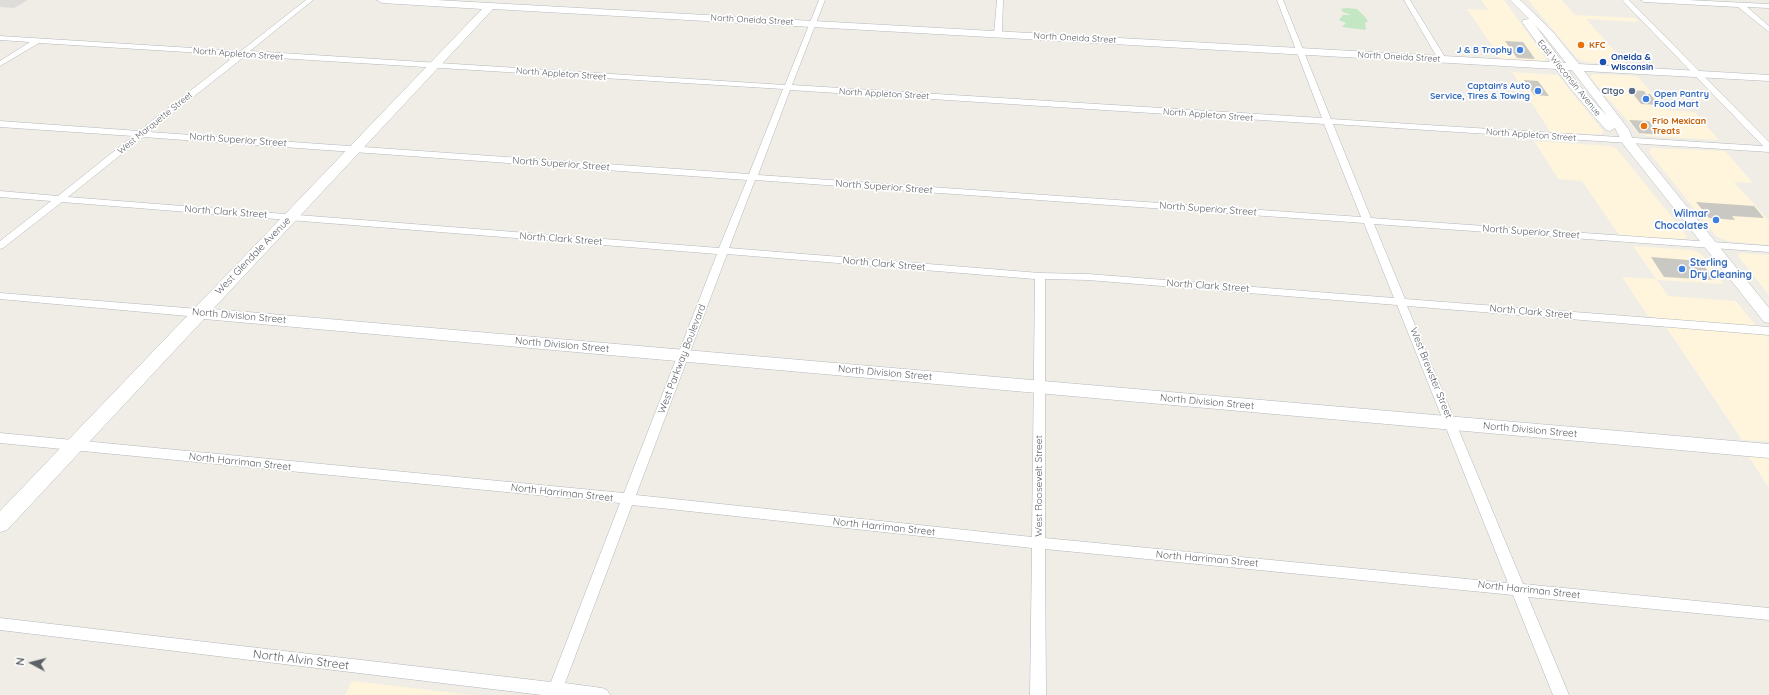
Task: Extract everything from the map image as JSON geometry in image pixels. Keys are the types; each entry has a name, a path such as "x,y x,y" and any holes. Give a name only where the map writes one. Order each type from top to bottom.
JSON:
{"main road":[{"name":"North Oneida Street","path":"382,0 442,2 490,6 1769,78"},
{"path":"545,9 552,0"},
{"name":"East Wisconsin Avenue","path":"1515,0 1548,33 1612,115 1625,133 1627,141"},
{"name":"West Glendale Avenue","path":"0,524 490,6"},
{"name":"East Wisconsin Avenue","path":"1523,9 1520,12 1536,37 1602,118 1615,132 1627,141"},
{"path":"1627,141 1769,318"},
{"name":"North Division Street","path":"199,313 1769,451"}],"street":[{"name":"West Marquette Street","path":"0,246 310,0"},
{"name":"West Parkway Boulevard","path":"554,692 723,251 822,0"},
{"path":"998,34 1000,0"},
{"name":"West Brewster Street","path":"1280,0 1368,221 1402,301 1561,695"},
{"path":"1407,0 1442,59"},
{"path":"1625,0 1769,148"},
{"path":"1644,0 1738,2 1769,6"},
{"path":"1738,2 1769,30"},
{"name":"North Appleton Street","path":"0,38 1627,141 1769,148"},
{"path":"0,64 37,41"},
{"name":"North Superior Street","path":"0,124 1769,249"},
{"name":"North Clark Street","path":"0,194 1040,276 1088,277 1402,301 1769,331"},
{"name":"West Roosevelt Street","path":"1038,695 1040,276"},
{"name":"North Division Street","path":"0,296 199,313"},
{"name":"North Harriman Street","path":"0,438 628,500 1039,543 1769,614"},
{"name":"North Alvin Street","path":"0,624 554,692 602,695"}],"shaded area":[{"path":"0,0 28,0 14,8 0,7"},
{"path":"1481,0 1504,0 1547,60 1501,59 1467,9 1488,10"},
{"path":"1528,0 1562,0 1575,15 1635,18 1639,22 1586,19 1627,65 1585,62 1577,58"},
{"path":"1512,72 1558,75 1603,131 1602,134 1551,133"},
{"path":"1593,74 1637,76 1667,110 1695,112 1719,140 1647,136 1637,132 1590,77"},
{"path":"1534,141 1611,146 1617,149 1687,236 1685,239 1620,236 1582,181 1558,179"},
{"path":"1651,148 1725,151 1753,183 1734,182 1769,221 1769,245 1727,241 1716,236 1649,152"},
{"path":"1633,246 1691,250 1698,252 1703,256 1724,284 1657,280 1668,296 1736,301 1753,322 1769,338 1769,441 1742,440 1660,318 1648,316 1622,277 1656,279"},
{"path":"1740,253 1769,255 1769,295 1738,256"},
{"path":"1746,455 1769,458 1769,488 1751,460"},
{"path":"352,681 473,695 345,695"}],"green space":[{"path":"1341,9 1357,9 1365,17 1368,21 1365,23 1366,30 1342,27 1346,23 1339,20 1343,15 1351,15 1343,12"}],"building":[{"name":"J & B Trophy","path":"1505,41 1523,42 1535,59 1517,58"},
{"name":"Captain's Auto Service, Tires & Towing","path":"1524,80 1538,81 1549,96 1534,95"},
{"name":"Open Pantry Food Mart","path":"1630,90 1644,91 1646,94 1650,94 1659,105 1641,104"},
{"name":"Frio Mexican Treats","path":"1629,120 1649,121 1661,135 1639,133"},
{"name":"Wilmar Chocolates","path":"1696,202 1754,206 1764,218 1732,216 1735,220 1709,218"},
{"name":"Sterling Dry Cleaning","path":"1651,257 1700,261 1715,280 1664,277"}],"place":[{"name":"KFC","path":"1581,45"},
{"name":"J & B Trophy","path":"1520,50"},
{"name":"Oneida & Wisconsin","path":"1603,62"},
{"name":"Captain's Auto Service, Tires & Towing","path":"1538,91"},
{"name":"Citgo","path":"1632,91"},
{"name":"Open Pantry Food Mart","path":"1646,99"},
{"name":"Frio Mexican Treats","path":"1644,126"},
{"name":"Wilmar Chocolates","path":"1716,220"},
{"name":"Sterling Dry Cleaning","path":"1682,269"}]}
